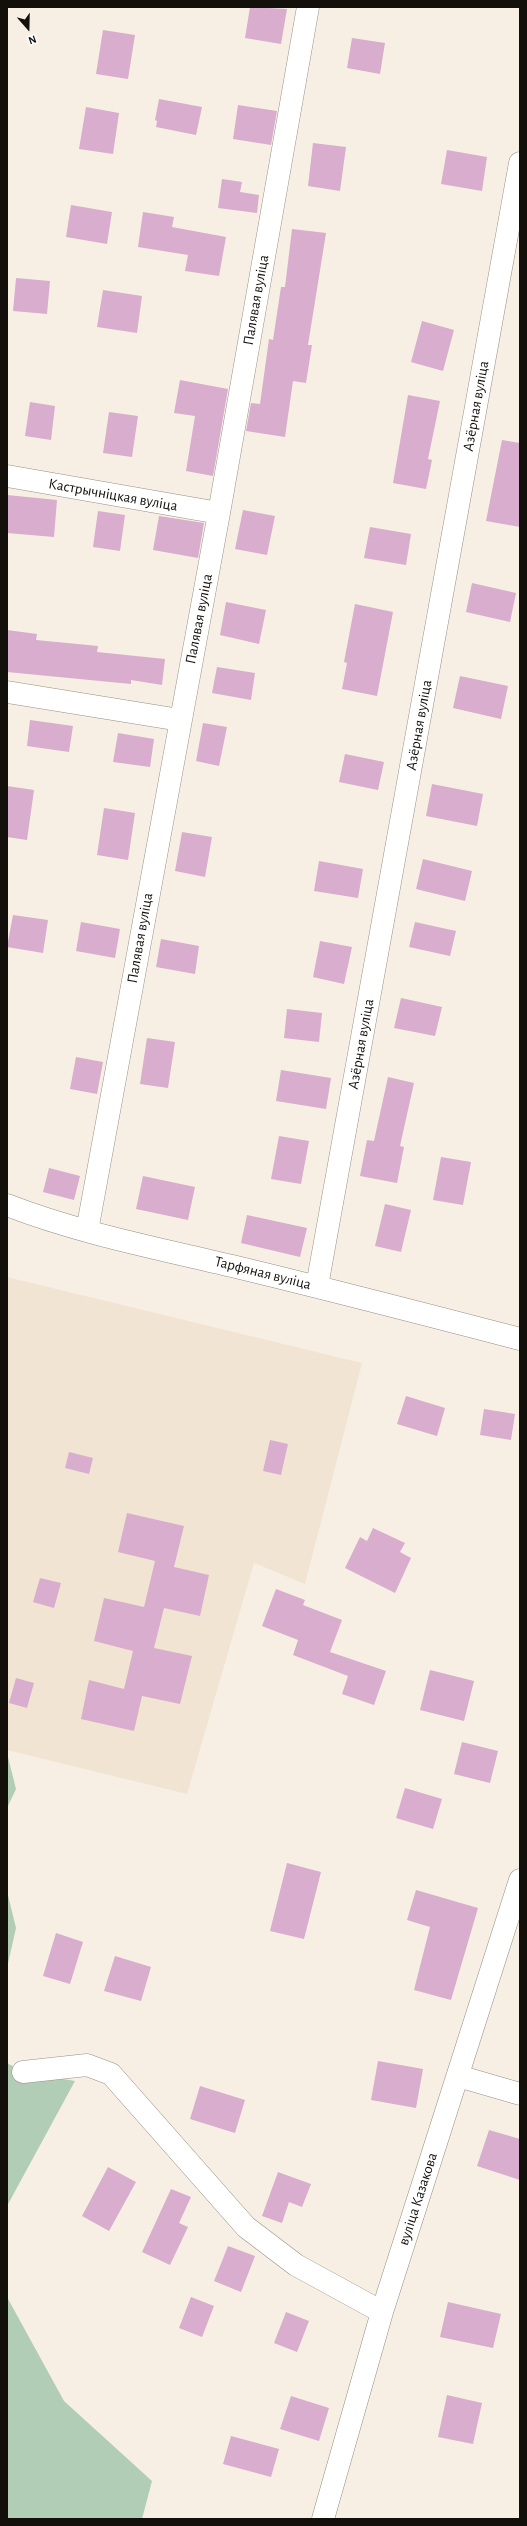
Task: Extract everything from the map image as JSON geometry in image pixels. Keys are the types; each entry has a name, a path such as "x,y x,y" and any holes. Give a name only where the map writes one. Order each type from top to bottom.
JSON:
{"street":[{"name":"Палявая вуліца","path":"87,1231 219,513 308,7"},
{"name":"Азёрная вуліца","path":"317,1286 520,163"},
{"name":"Кастрычніцкая вуліца","path":"7,476 219,513"},
{"path":"7,692 180,720"},
{"name":"Тарфяная вуліца","path":"7,1204 46,1220 87,1231 317,1286 520,1339"},
{"name":"вуліца Казакова","path":"323,2519 382,2312 520,1880"},
{"path":"23,2072 87,2065 111,2074 246,2226 296,2265 382,2312"},
{"path":"458,2076 520,2094"}],"shaded area":[{"path":"7,1277 362,1363 305,1584 254,1563 187,1794 7,1750"}],"green space":[{"path":"7,1753 16,1789 7,1808"},
{"path":"7,1891 16,1928 7,1968"},
{"path":"7,2063 23,2072 75,2081 7,2206"},
{"path":"7,2297 64,2401 152,2481 142,2519 7,2519"}],"building":[{"path":"250,7 287,9 281,44 245,38"},
{"path":"103,30 135,35 128,79 96,74"},
{"path":"352,38 385,43 380,74 347,68"},
{"path":"159,99 202,107 196,135 156,127 157,121 155,120"},
{"path":"238,105 277,111 271,145 233,139"},
{"path":"86,107 119,113 113,154 79,149"},
{"path":"313,143 346,147 340,191 308,186"},
{"path":"447,150 487,157 482,191 441,184"},
{"path":"222,179 242,182 240,192 259,195 257,213 218,208"},
{"path":"71,205 112,212 107,244 66,237"},
{"path":"143,212 174,217 172,227 226,237 219,276 185,271 188,255 138,247"},
{"path":"292,229 326,233 308,345 312,345 306,383 293,381 285,437 246,431 251,403 260,404 269,339 273,340 281,287 285,287"},
{"path":"16,278 50,281 47,314 13,311"},
{"path":"103,290 142,296 137,333 97,327"},
{"path":"422,321 454,330 443,371 411,362"},
{"path":"180,380 228,389 213,476 186,471 195,416 174,413"},
{"path":"408,395 440,401 428,459 432,460 426,489 393,483"},
{"path":"30,402 55,406 51,440 25,436"},
{"path":"109,412 138,416 132,457 103,453"},
{"path":"502,440 520,443 520,527 486,521"},
{"path":"7,495 57,500 54,537 7,533"},
{"path":"243,510 275,516 267,555 235,549"},
{"path":"98,511 125,515 120,551 93,547"},
{"path":"159,516 204,523 198,558 153,550"},
{"path":"370,527 411,534 406,565 364,558"},
{"path":"472,583 516,593 510,622 466,612"},
{"path":"226,602 266,610 259,644 220,635"},
{"path":"355,604 393,612 377,696 342,689 347,663 344,662"},
{"path":"7,630 37,634 36,640 98,646 97,652 165,659 162,685 131,680 131,684 7,672"},
{"path":"217,667 255,673 251,700 212,693"},
{"path":"460,676 508,686 501,719 453,708"},
{"path":"30,720 73,726 69,752 27,746"},
{"path":"203,723 227,727 219,766 196,761"},
{"path":"118,733 154,739 150,767 113,762"},
{"path":"345,754 384,762 378,790 339,782"},
{"path":"432,784 483,794 477,826 426,816"},
{"path":"7,786 34,790 27,840 7,837"},
{"path":"104,808 135,813 128,860 97,855"},
{"path":"182,832 212,837 205,877 175,871"},
{"path":"423,859 472,871 465,901 416,889"},
{"path":"319,861 363,869 358,898 314,891"},
{"path":"13,915 48,920 43,953 7,947"},
{"path":"81,922 120,929 115,958 76,951"},
{"path":"415,922 456,931 450,956 409,947"},
{"path":"161,939 199,946 195,974 156,967"},
{"path":"320,941 352,947 344,984 313,977"},
{"path":"401,998 442,1007 435,1036 394,1028"},
{"path":"287,1009 322,1013 319,1042 284,1038"},
{"path":"147,1038 175,1042 168,1088 140,1084"},
{"path":"76,1057 103,1062 97,1094 70,1089"},
{"path":"281,1070 331,1078 326,1109 276,1101"},
{"path":"388,1077 414,1083 400,1146 404,1147 397,1183 360,1176 367,1140 374,1141"},
{"path":"279,1136 309,1141 301,1184 271,1179"},
{"path":"441,1157 471,1162 463,1205 433,1200"},
{"path":"49,1168 80,1176 74,1200 43,1192"},
{"path":"143,1176 195,1187 188,1220 136,1209"},
{"path":"385,1204 411,1210 401,1252 375,1246"},
{"path":"247,1215 307,1228 300,1257 241,1243"},
{"path":"406,1396 445,1408 437,1436 397,1424"},
{"path":"484,1409 515,1414 511,1440 480,1435"},
{"path":"270,1440 288,1444 281,1475 263,1471"},
{"path":"69,1452 93,1458 89,1474 65,1468"},
{"path":"127,1513 184,1526 174,1567 209,1575 200,1616 164,1608 154,1648 192,1656 180,1704 142,1696 134,1731 81,1719 89,1680 124,1689 133,1651 94,1641 104,1598 144,1607 155,1561 118,1552"},
{"path":"373,1528 405,1543 400,1552 411,1558 395,1593 345,1568 360,1537 367,1541"},
{"path":"40,1578 61,1583 54,1608 33,1602"},
{"path":"276,1589 305,1600 303,1605 342,1620 330,1652 386,1671 374,1705 342,1694 348,1676 293,1655 298,1640 262,1626"},
{"path":"430,1670 474,1681 464,1721 420,1710"},
{"path":"16,1678 34,1683 27,1708 9,1703"},
{"path":"462,1742 498,1751 490,1783 454,1774"},
{"path":"405,1788 442,1799 433,1829 396,1818"},
{"path":"287,1863 321,1872 304,1939 270,1931"},
{"path":"416,1890 478,1908 451,2000 414,1990 430,1927 407,1920"},
{"path":"56,1933 83,1942 70,1984 43,1976"},
{"path":"115,1956 151,1967 141,2001 104,1991"},
{"path":"378,2061 423,2069 416,2108 371,2100"},
{"path":"200,2086 245,2100 235,2133 190,2119"},
{"path":"489,2130 520,2139 520,2180 477,2166"},
{"path":"108,2167 136,2182 109,2231 82,2216"},
{"path":"278,2172 311,2184 302,2207 289,2202 282,2223 262,2216"},
{"path":"171,2189 191,2197 179,2223 188,2227 170,2265 142,2252"},
{"path":"228,2246 255,2256 241,2292 214,2281"},
{"path":"191,2297 214,2306 202,2337 179,2328"},
{"path":"448,2302 501,2314 493,2348 440,2337"},
{"path":"286,2312 309,2321 297,2352 274,2343"},
{"path":"447,2395 482,2403 473,2444 438,2437"},
{"path":"291,2396 329,2408 319,2441 280,2429"},
{"path":"231,2436 279,2449 271,2477 223,2464"}]}
